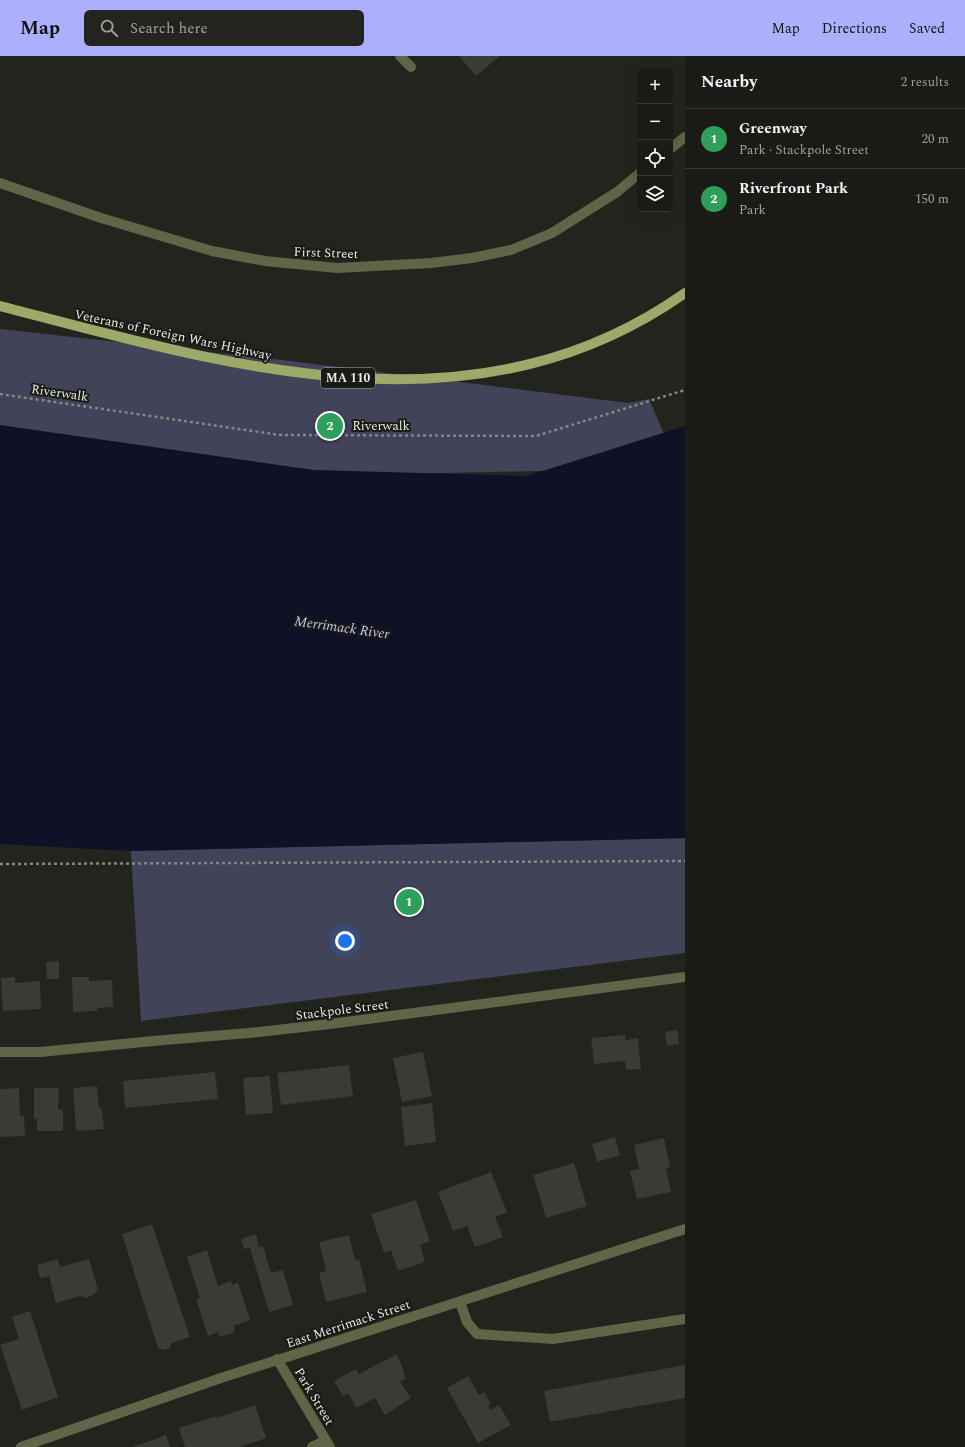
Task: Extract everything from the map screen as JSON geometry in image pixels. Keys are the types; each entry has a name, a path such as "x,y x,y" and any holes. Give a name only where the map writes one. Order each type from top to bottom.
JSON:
{"main road":[{"name":"Veterans of Foreign Wars Highway","path":"0,306 136,341 229,362 320,375 364,379 405,380 495,372 539,362 586,346 631,325 685,293"}],"street":[{"path":"400,56 411,67"},
{"path":"673,146 685,136"},
{"name":"First Street","path":"0,182 101,218 212,251 265,261 337,268 431,263 472,258 511,250 552,233 617,192 637,175"},
{"name":"Stackpole Street","path":"0,1052 40,1052 249,1033 330,1024 685,977"},
{"name":"East Merrimack Street","path":"21,1447 221,1378 685,1229"},
{"path":"460,1302 467,1322 477,1334 553,1339 685,1320"},
{"name":"Park Street","path":"277,1360 328,1444"},
{"path":"312,1447 328,1444"}],"path":[{"name":"Riverwalk","path":"0,394 280,435 536,436 685,390"},
{"path":"0,864 685,861"}],"shaded area":[{"path":"0,329 282,360 629,403 649,399 674,458 629,469 353,475 0,448"},
{"path":"685,838 685,953 141,1021 131,851"}],"water":[{"name":"Merrimack River","path":"0,425 314,470 527,476 685,426 685,838 131,851 0,844"}],"building":[{"path":"459,56 500,56 476,76"},
{"path":"59,961 59,979 47,979 46,962"},
{"path":"15,977 15,983 40,981 41,1009 3,1011 1,978"},
{"path":"72,977 89,977 89,981 112,980 113,1007 97,1008 97,1011 73,1012"},
{"path":"677,1030 679,1044 667,1046 665,1032"},
{"path":"625,1035 625,1040 638,1038 641,1069 626,1070 625,1061 594,1064 591,1038"},
{"path":"423,1052 432,1096 402,1102 393,1058"},
{"path":"349,1065 353,1096 281,1105 277,1073"},
{"path":"215,1072 218,1099 125,1108 123,1081"},
{"path":"270,1076 273,1113 246,1115 243,1078"},
{"path":"97,1086 99,1108 102,1108 104,1129 76,1131 73,1088"},
{"path":"19,1088 20,1116 24,1116 25,1136 0,1137 0,1089"},
{"path":"34,1088 59,1088 58,1109 63,1110 63,1131 37,1131 37,1119 34,1119"},
{"path":"432,1103 436,1142 405,1146 401,1107"},
{"path":"615,1137 620,1155 597,1162 592,1144"},
{"path":"664,1138 670,1167 666,1168 671,1192 637,1199 630,1171 639,1169 634,1145"},
{"path":"574,1163 587,1206 546,1218 533,1175"},
{"path":"491,1172 507,1212 495,1217 503,1237 475,1247 467,1226 453,1231 438,1192"},
{"path":"416,1200 430,1241 420,1245 425,1262 398,1271 391,1250 384,1253 371,1214"},
{"path":"152,1224 190,1337 172,1343 170,1348 165,1350 158,1348 122,1234"},
{"path":"256,1234 259,1247 263,1246 271,1273 283,1270 293,1305 269,1312 250,1248 244,1249 241,1239"},
{"path":"349,1235 355,1260 359,1259 367,1292 326,1302 319,1273 326,1271 319,1242"},
{"path":"207,1250 218,1286 231,1281 232,1285 238,1283 250,1320 233,1326 235,1332 220,1337 218,1332 208,1336 196,1299 200,1298 187,1257"},
{"path":"58,1259 60,1267 89,1259 98,1290 93,1295 86,1298 80,1296 56,1303 49,1276 40,1278 37,1265"},
{"path":"30,1311 58,1397 22,1410 0,1345 19,1339 12,1317"},
{"path":"397,1354 406,1378 400,1382 411,1398 385,1415 375,1398 356,1408 348,1393 343,1396 334,1381 356,1369 359,1374"},
{"path":"685,1365 685,1398 550,1422 544,1391"},
{"path":"468,1376 479,1395 484,1392 491,1404 488,1406 490,1410 499,1405 511,1425 478,1443 447,1388"},
{"path":"255,1405 266,1438 240,1447 185,1447 179,1428 217,1416 217,1418"},
{"path":"166,1435 170,1447 133,1447"}],"place":[{"name":"Riverfront Park","path":"330,426"},
{"name":"Greenway","path":"409,902"}]}
